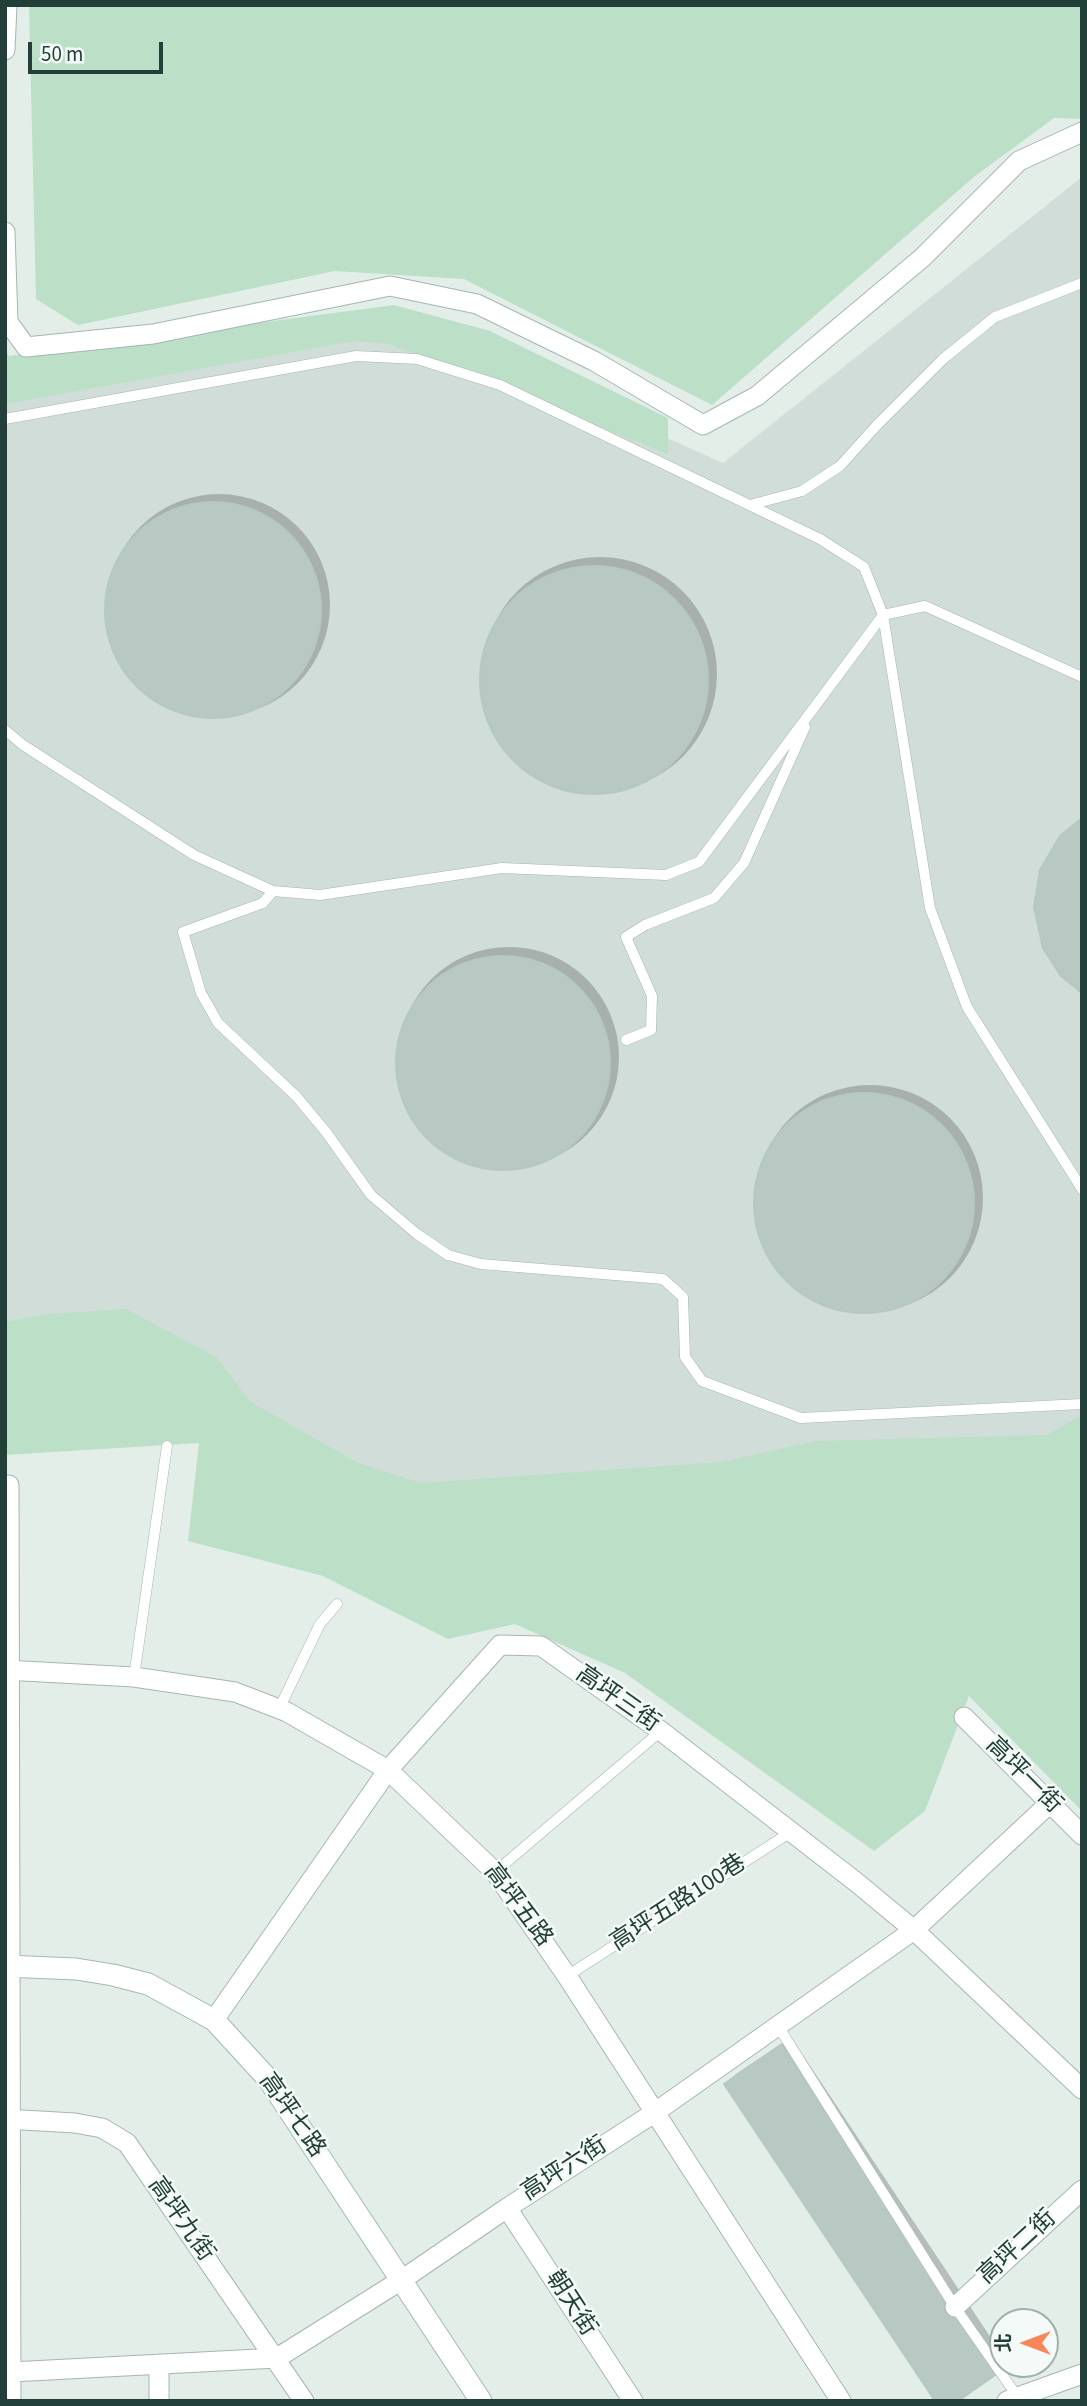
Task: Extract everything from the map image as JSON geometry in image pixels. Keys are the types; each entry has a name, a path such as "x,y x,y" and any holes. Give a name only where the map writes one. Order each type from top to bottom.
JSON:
{"street":[{"path":"5,50 7,5"},
{"path":"5,232 8,322 26,347 153,334 390,286 477,304 594,360 703,425 757,396 922,258 1019,160 1082,132"},
{"path":"9,1485 7,1670 11,2401"},
{"name":"高坪三街","path":"214,2020 388,1770 500,1645 541,1646 661,1731 914,1930 1082,2089"},
{"name":"高坪五路","path":"7,1670 134,1677 235,1692 279,1709 388,1770 495,1872 567,1976 841,2401"},
{"name":"高坪一街","path":"964,1717 1082,1835"},
{"name":"高坪六街","path":"11,2372 277,2358 403,2279 654,2113 914,1930 1050,1803"},
{"name":"高坪七路","path":"8,1966 76,1969 148,1984 214,2020 269,2080 403,2279 481,2401"},
{"name":"高坪九街","path":"8,2119 75,2123 102,2128 127,2143 304,2401"},
{"name":"高坪二街","path":"955,2307 1082,2190"},
{"name":"朝天街","path":"507,2208 633,2401"},
{"path":"159,2364 159,2401"},
{"path":"1012,2398 1082,2374"}],"lane":[{"path":"750,505 802,491 840,466 943,359 995,317 1082,283"},
{"path":"5,419 356,356 417,359 500,385 820,539 864,567 883,615 930,908 967,1007 1082,1189"},
{"path":"5,730 103,798 194,855 273,891 320,895 502,868 666,875 699,862 883,615 925,606 1082,677"},
{"path":"626,1040 651,1030 652,996 626,937 645,925 714,898 744,863 814,708"},
{"path":"273,891 263,904 183,932 201,993 218,1023 296,1096 326,1132 371,1195 417,1234 448,1255 481,1264 663,1279 683,1297 685,1357 702,1381 801,1418 1082,1404"},
{"path":"134,1677 167,1446"},
{"path":"279,1709 320,1624 337,1604"},
{"path":"495,1872 661,1731"},
{"name":"高坪五路100巷","path":"567,1976 791,1832"},
{"path":"778,2026 1012,2398"}],"shaded area":[{"path":"1082,177 1082,1506 385,1511 223,1431 5,1410 5,377 400,318 723,463"}],"green space":[{"path":"29,5 1082,5 1082,119 1054,118 975,176 712,405 464,279 335,271 78,325 36,299"},
{"path":"394,305 490,331 668,418 668,454 389,344 354,341 5,404 5,350 9,356"},
{"path":"126,1309 216,1357 251,1402 358,1463 421,1483 722,1462 816,1441 1047,1435 1082,1415 1082,1811 969,1696 925,1811 874,1851 625,1673 515,1624 448,1639 323,1576 188,1541 199,1443 5,1455 5,1322 49,1314"}],"building":[{"path":"213,502 254,510 273,520 289,534 303,550 313,569 321,610 313,651 303,670 289,686 273,700 254,710 213,718 172,710 153,700 137,686 123,670 113,651 105,610 113,569 123,550 137,534 153,520 172,510"},
{"path":"594,566 627,571 648,580 666,592 682,608 703,647 708,680 703,713 694,734 682,752 666,768 627,789 594,794 561,789 540,780 522,768 506,752 485,713 480,680 485,647 494,626 506,608 522,592 561,571"},
{"path":"1082,818 1082,993 1061,976 1043,948 1034,907 1040,870 1060,836"},
{"path":"503,956 544,965 562,974 578,988 592,1004 601,1022 610,1063 601,1104 592,1122 578,1138 562,1152 544,1161 503,1170 462,1161 444,1152 428,1138 414,1122 405,1104 396,1063 405,1022 414,1004 428,988 444,974 462,965"},
{"path":"875,1093 906,1101 925,1111 942,1125 956,1142 966,1161 972,1181 972,1225 966,1245 956,1264 942,1281 925,1295 896,1309 853,1313 832,1309 812,1300 794,1288 779,1273 758,1235 754,1192 758,1171 767,1151 779,1133 794,1118 832,1097"},
{"path":"781,2045 989,2359 991,2378 958,2401 935,2401 724,2084"}]}
